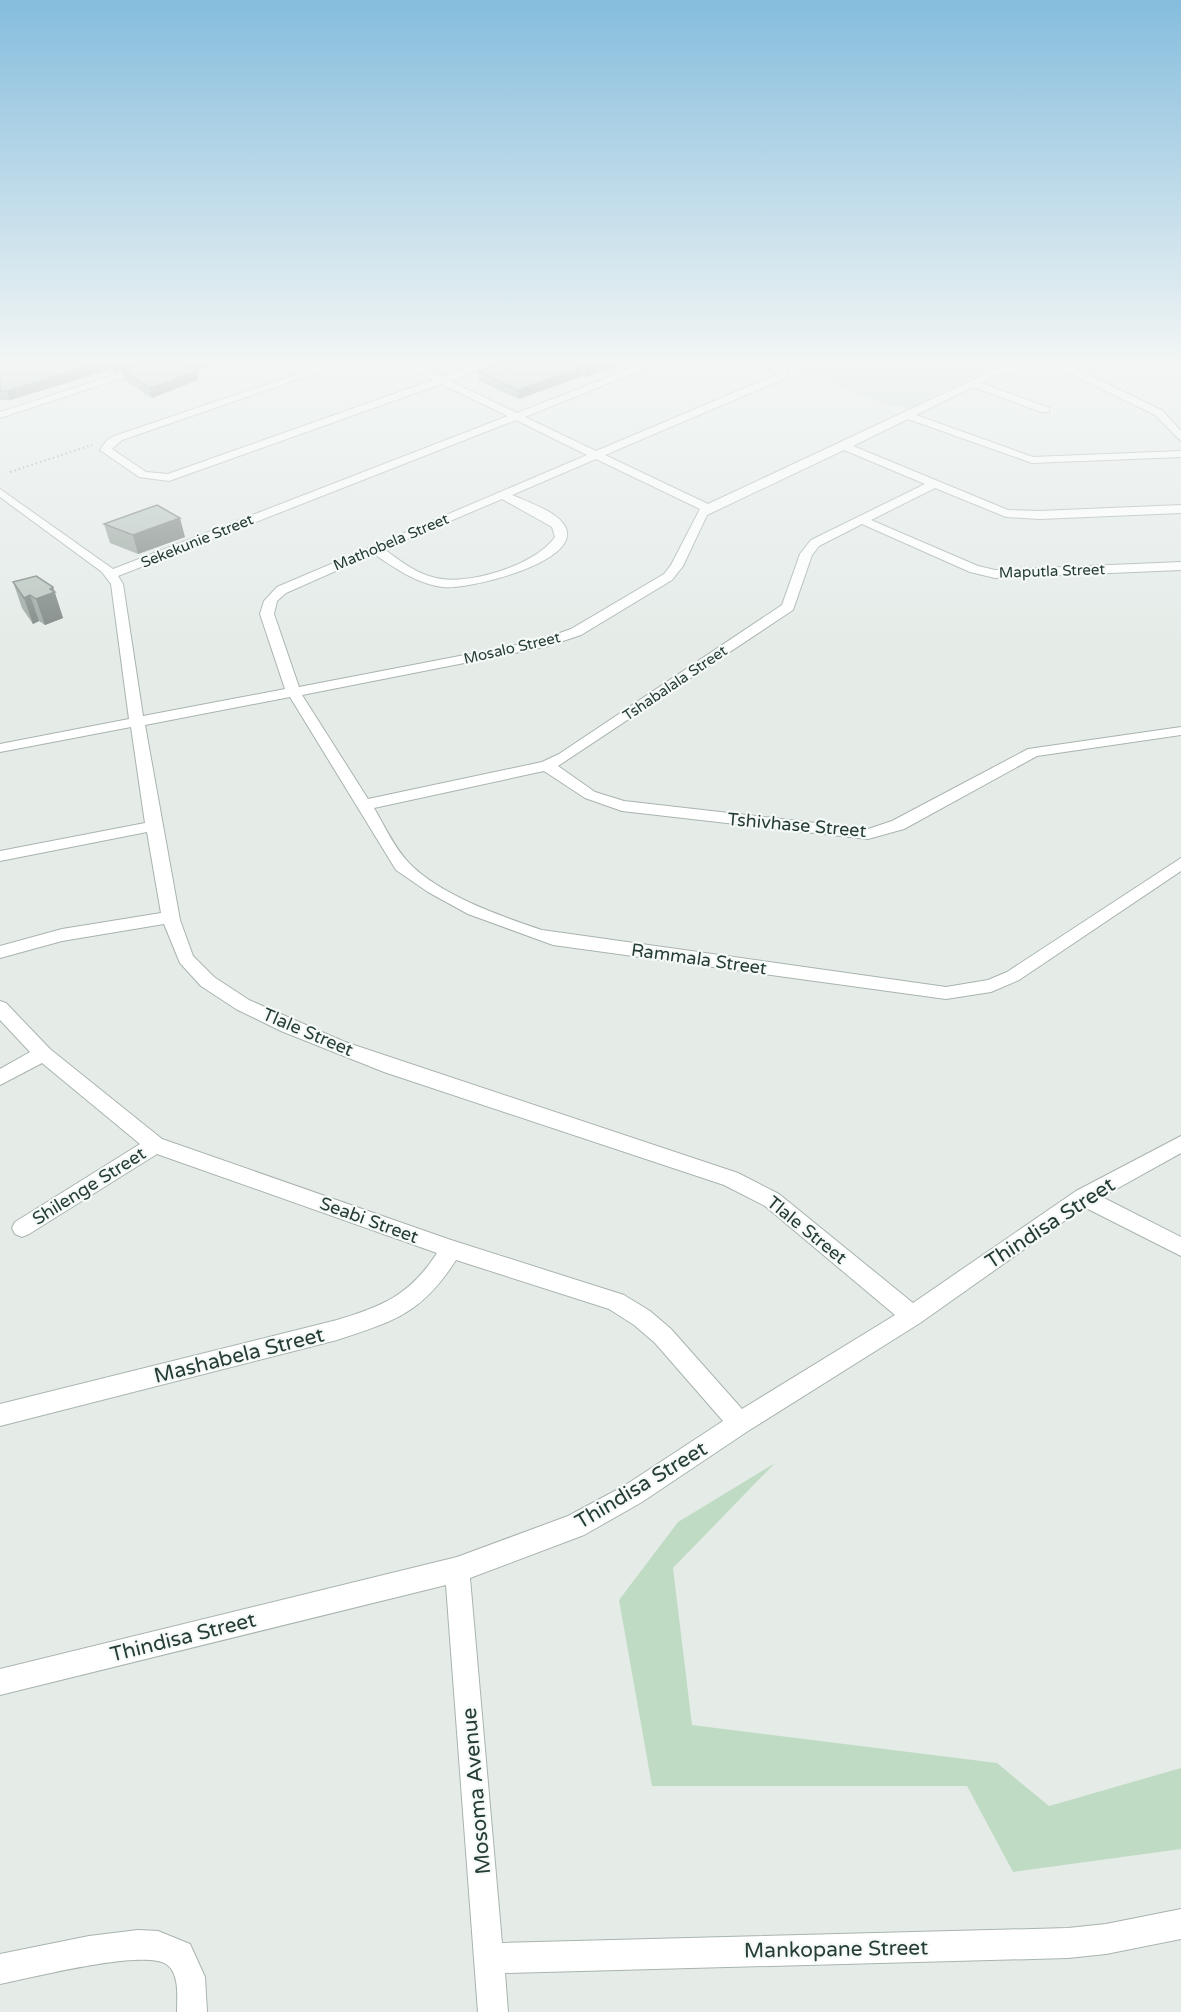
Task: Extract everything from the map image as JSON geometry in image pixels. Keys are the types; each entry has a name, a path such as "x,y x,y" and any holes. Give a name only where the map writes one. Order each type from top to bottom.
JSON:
{"street":[{"path":"124,458 143,475 169,478 225,458"},
{"name":"Sekekunie Street","path":"112,574 407,458"},
{"name":"Mathobela Street","path":"293,691 267,614 268,604 285,587 586,458"},
{"path":"603,458 708,509 818,458"},
{"path":"872,458 993,509 1022,515 1181,509"},
{"path":"1026,458 1058,462 1121,458"},
{"name":"Tshabalala Street","path":"365,805 547,766 585,744 780,614 792,600 810,547 821,539 933,484"},
{"path":"0,492 112,574"},
{"path":"375,549 416,575 436,582 458,583 484,579 511,571 557,545 561,537 561,529 553,520 501,494"},
{"name":"Mosalo Street","path":"0,748 138,724 293,691 504,652 576,632 674,572 702,513 708,509"},
{"name":"Maputla Street","path":"862,520 974,569 995,574 1181,566"},
{"name":"Tlale Street","path":"112,574 117,584 154,826 171,916 187,959 207,982 224,995 288,1026 377,1062 731,1179 756,1190 772,1200 912,1316"},
{"name":"Rammala Street","path":"293,691 394,854 412,875 521,930 553,939 946,993 991,986 1013,976 1181,863"},
{"name":"Tshivhase Street","path":"547,766 590,795 622,806 868,834 898,825 1033,752 1181,731"},
{"path":"0,856 154,826"},
{"path":"0,952 62,935 171,916"},
{"name":"Seabi Street","path":"0,1008 43,1054 155,1145 451,1249 616,1302 642,1318 663,1336 740,1423"},
{"path":"0,1078 43,1054"},
{"name":"Thindisa Street","path":"0,1682 457,1570 575,1526 633,1494 740,1423 912,1316 1083,1197 1181,1144"},
{"name":"Shilenge Street","path":"22,1228 155,1145"},
{"path":"1083,1197 1181,1247"},
{"name":"Mashabela Street","path":"0,1415 337,1330 376,1317 407,1304 432,1281 451,1249"},
{"name":"Mosoma Avenue","path":"457,1570 493,2012"},
{"name":"Mankopane Street","path":"489,1958 1068,1943 1106,1939 1181,1924"},
{"path":"0,1969 129,1945 153,1944 174,1950 189,1968 192,2012"}],"path":[{"path":"10,472 52,458"}],"green space":[{"path":"775,1463 673,1568 692,1725 997,1763 1049,1806 1181,1768 1181,1849 1013,1872 967,1786 652,1786 619,1600 678,1522"}],"building":[{"path":"157,505 180,518 133,535 104,524"},
{"path":"36,576 53,587 50,589 55,592 36,599 30,595 24,598 13,582"}]}
